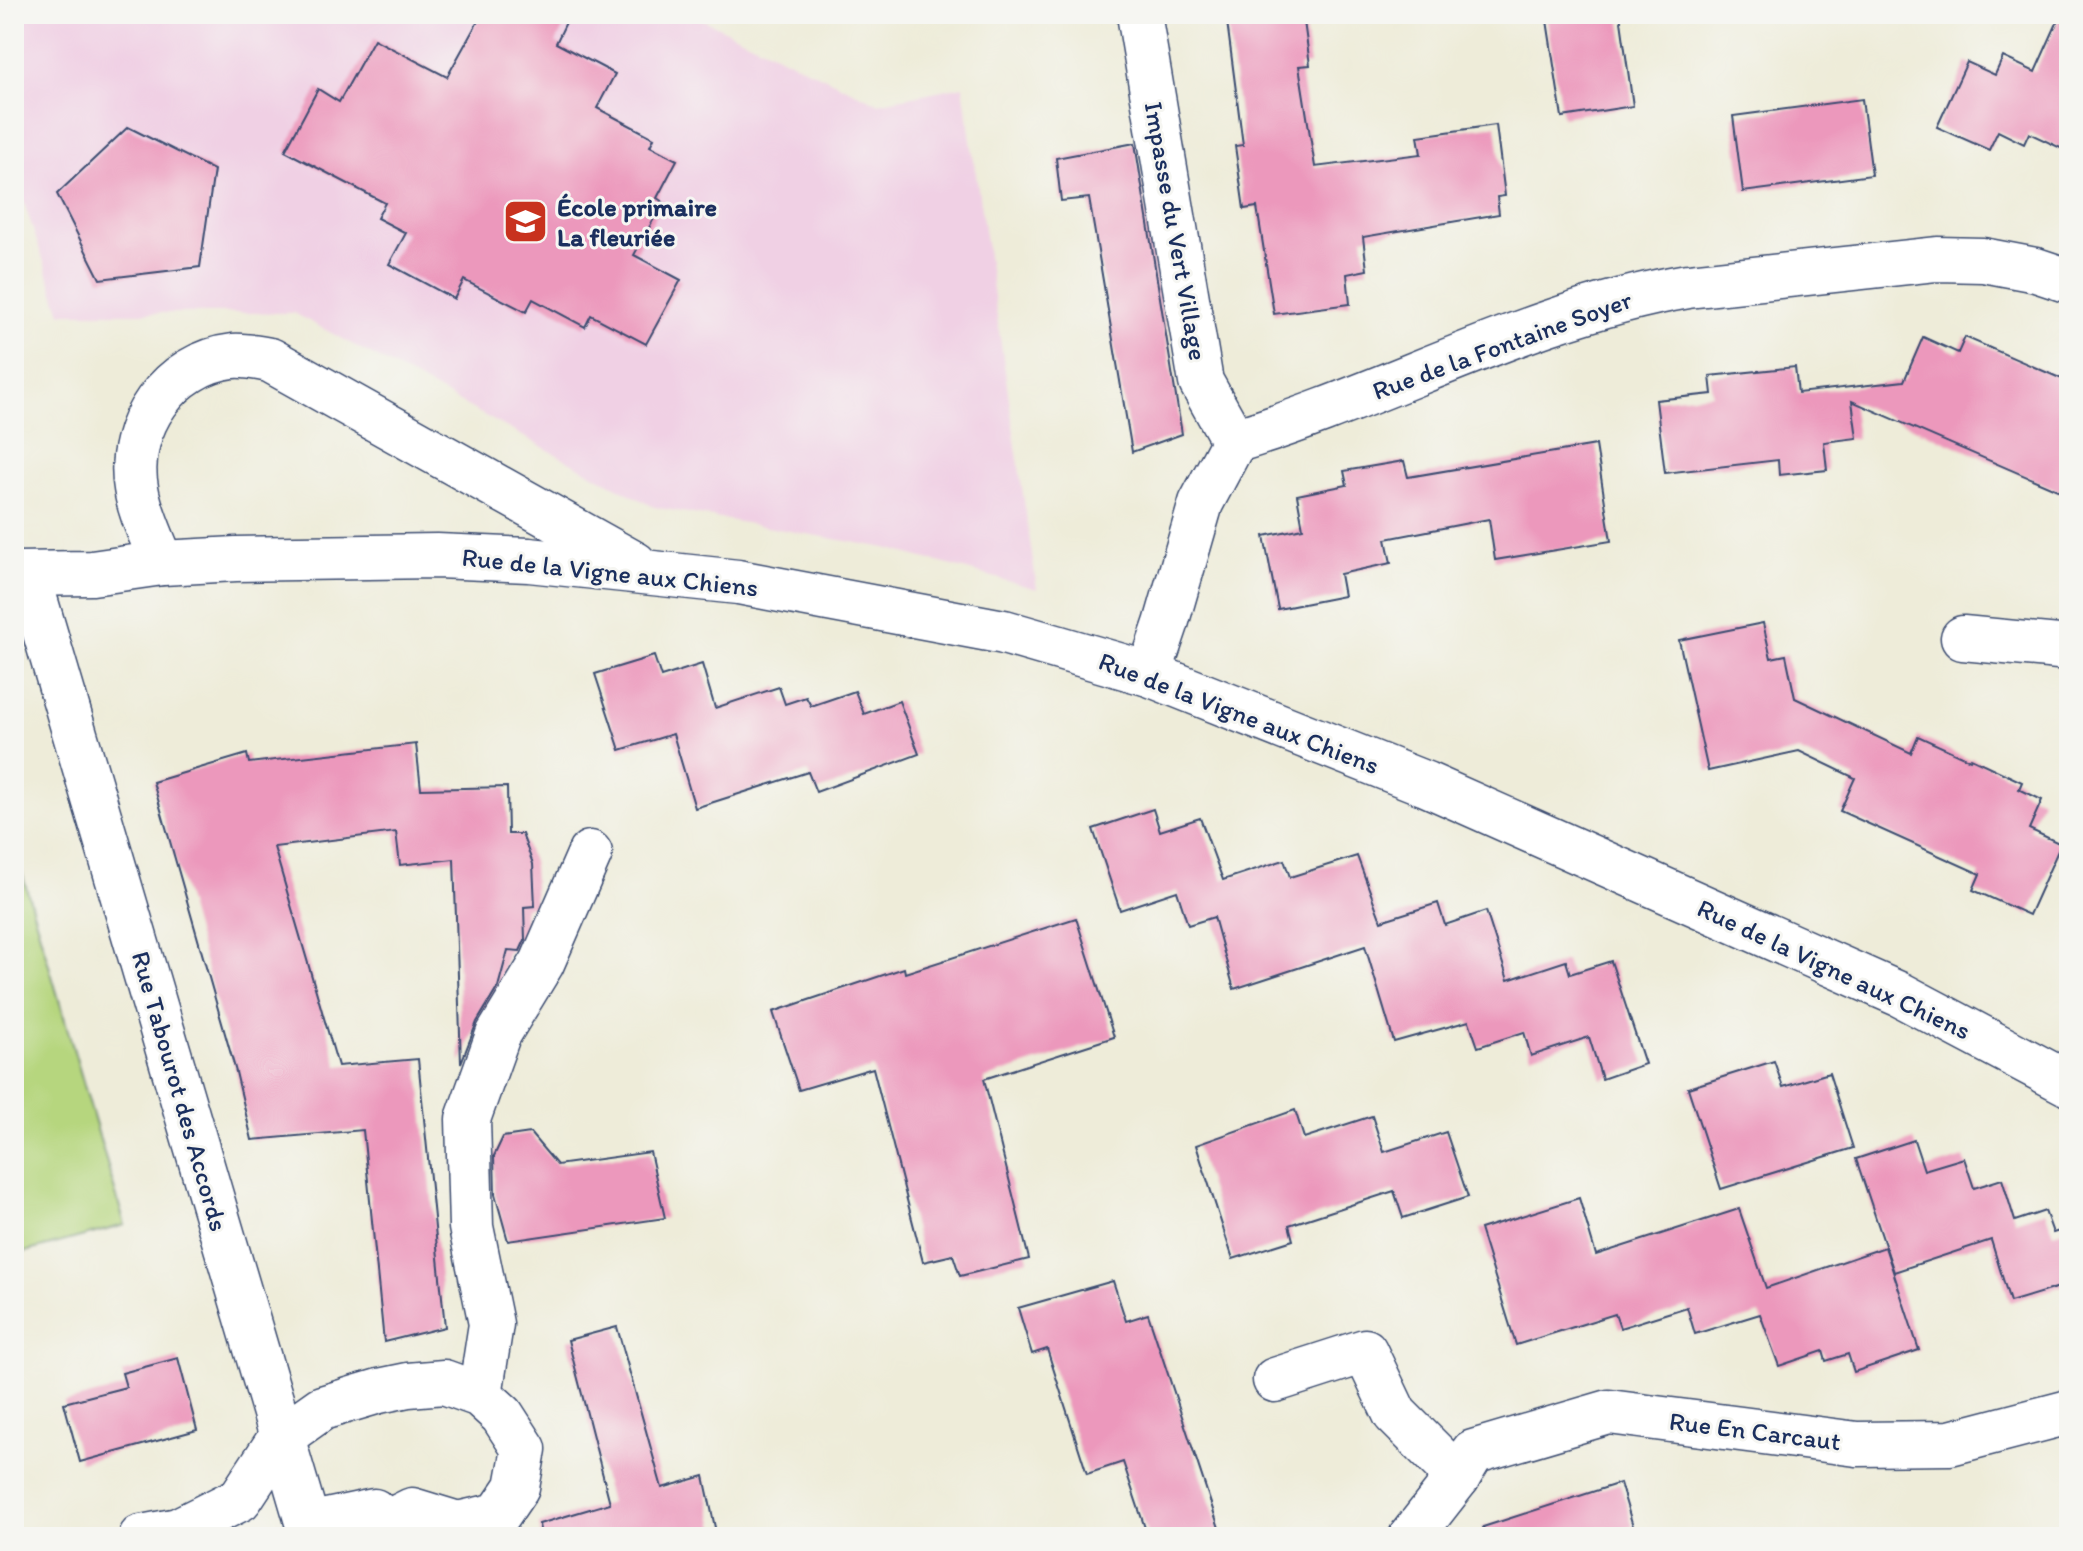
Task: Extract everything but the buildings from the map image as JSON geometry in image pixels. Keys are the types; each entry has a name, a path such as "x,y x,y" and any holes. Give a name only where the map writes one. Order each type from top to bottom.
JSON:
{"street":[{"name":"Impasse du Vert Village","path":"1139,14 1201,382 1234,441"},
{"name":"Rue de la Fontaine Soyer","path":"1234,441 1290,424 1533,329 1651,292 1937,259 1983,260 2036,270 2069,281"},
{"path":"162,563 136,489 134,462 139,434 151,406 173,384 203,365 234,356 270,360 648,571"},
{"path":"1149,674 1201,503 1234,441"},
{"name":"Rue de la Vigne aux Chiens","path":"21,575 92,573 162,563 236,559 437,556 529,560 738,582 1004,632 1149,674 1426,784 1901,995 2069,1084"},
{"name":"Rue Tabourot des Accords","path":"21,575 308,1525 374,1511 376,1534"},
{"path":"1963,638 2069,648"},
{"path":"480,1395 491,1324 471,1227 468,1119 498,1035 542,963 590,853"},
{"path":"1275,1380 1365,1351 1395,1414 1458,1477"},
{"path":"141,1537 178,1530 240,1499 281,1437 322,1408 408,1385 444,1382 480,1395 502,1415 524,1449 517,1487 498,1515 458,1524 412,1510 376,1534"},
{"name":"Rue En Carcaut","path":"1411,1537 1458,1477 1473,1452 1609,1412 1857,1444 1950,1443 2069,1412"}],"shaded area":[{"path":"14,14 691,14 878,103 963,86 1037,589 886,548 654,507 294,313 61,313 14,173"}],"green space":[{"path":"14,846 125,1225 14,1255"}],"place":[{"name":"École primaire La fleuriée","path":"526,222"}]}
